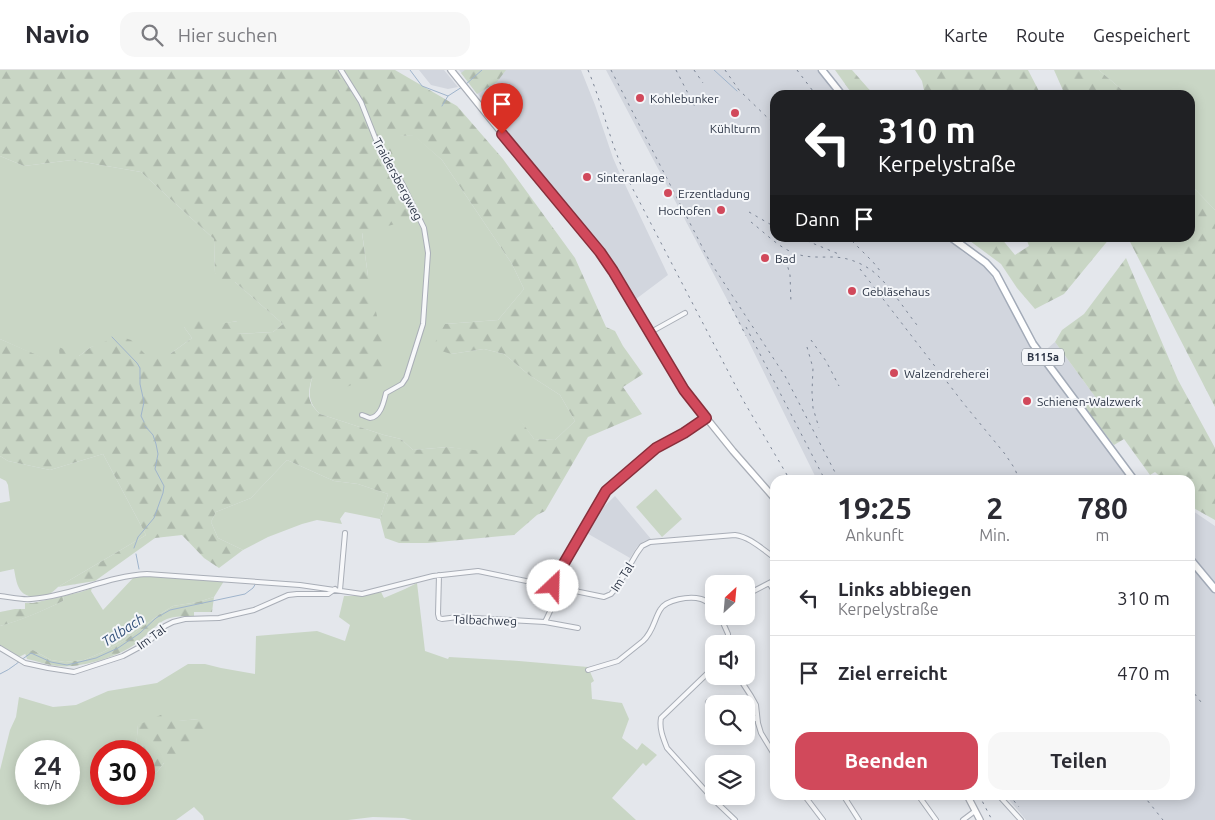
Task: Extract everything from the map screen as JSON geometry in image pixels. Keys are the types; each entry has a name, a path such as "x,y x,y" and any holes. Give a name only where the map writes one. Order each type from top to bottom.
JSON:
{"main road":[{"path":"451,70 600,252 684,390 770,493"},
{"path":"822,70 838,90"},
{"name":"B115a","path":"957,242 986,263 996,274 1033,344 1130,475"},
{"path":"1195,565 1215,589"},
{"path":"970,800 980,820"}],"street":[{"name":"Traidersbergweg","path":"341,70 361,102 378,145 402,183 424,228 428,253 423,324 406,378 402,384 386,393 382,408 376,416 370,418 362,415"},
{"path":"649,333 685,313"},
{"path":"553,586 556,577 606,491 656,448 684,433 706,418"},
{"path":"340,590 345,533"},
{"name":"Im Tal","path":"0,596 30,600 45,598 135,575 147,574 300,584 362,594 439,575 478,571 604,597 611,594 618,587 637,553 642,546 650,542 735,535 748,539 770,554"},
{"name":"Talbachweg","path":"439,575 439,618 458,617 545,622 578,628"},
{"path":"755,590 769,583"},
{"path":"545,622 561,588"},
{"name":"Im Tal","path":"0,648 26,663 74,672 123,656 147,643 165,626 173,622 185,619 219,618 254,610 288,596 297,594 328,594 335,589"},
{"path":"588,670 618,661 647,638 663,606 688,597 705,601"},
{"path":"705,676 661,718 663,739 667,748 734,820"},
{"path":"744,685 756,705 761,733 770,748"},
{"path":"808,800 823,820"},
{"path":"846,800 860,820"},
{"path":"922,800 936,820"},
{"path":"1003,800 1021,820"},
{"path":"963,820 975,811"}],"shaded area":[{"path":"419,70 444,70 458,87 448,89 431,85"},
{"path":"459,70 581,70 613,158 668,275 636,299 608,257 573,211"},
{"path":"606,70 818,70 833,90 770,90 770,242 952,242 985,268 995,281 1024,335 1127,475 815,475 740,324"},
{"path":"1055,342 1096,398 1084,407 1042,353"},
{"path":"615,496 651,539 644,541 637,547 630,558 585,532 593,517"},
{"path":"1195,512 1215,526 1215,820 1026,820 1009,800 1195,800"}],"green space":[{"path":"0,70 395,70 457,106 503,159 575,258 606,327 615,331 643,374 623,387 642,414 588,437 545,511 537,515 514,535 428,543 399,543 385,538 380,519 388,494 358,484 334,481 287,460 251,498 216,512 211,522 218,538 243,550 219,568 204,558 182,535 155,538 95,581 58,587 146,535 103,454 50,470 8,461 0,456 0,339 60,365 59,347 79,356 91,347 119,336 131,340 145,354 170,354 192,338 184,327 201,319 212,325 238,321 237,334 273,332 283,324 235,282 222,286 215,273 214,239 141,172 72,160 24,166 0,156","holes":["384,135 414,136 442,160 512,264 524,289 498,320 445,324 432,348 451,354 484,349 504,354 529,375 560,395 575,421 555,440 534,439 519,418 482,451 448,447 413,450 401,439 320,414 310,401 309,393 312,377 339,390 384,372 383,343 368,276 362,233 421,217"]},
{"path":"465,70 506,70 497,82 477,94 461,73"},
{"path":"835,70 852,70 870,90 849,90"},
{"path":"915,70 1028,70 1038,90 924,90 922,81"},
{"path":"1054,70 1099,70 1122,90 1063,90"},
{"path":"1099,70 1215,70 1215,210 1195,189 1195,90 1122,90"},
{"path":"383,134 415,136 442,160 512,264 524,289 498,320 445,324 451,354 484,349 504,354 529,375 560,395 575,421 555,440 534,439 519,419 482,452 448,447 413,450 401,439 320,414 313,405 310,397 312,377 368,276 362,232"},
{"path":"0,156 24,166 72,160 141,172 214,239 215,273 235,282 283,324 273,332 236,334 237,321 212,326 184,327 192,338 170,354 145,355 131,341 91,347 60,366 0,339"},
{"path":"1195,189 1215,210 1215,407 1130,242 1195,242"},
{"path":"971,242 1004,242 1015,255 1029,246 1028,242 1107,242 1064,294 1035,309 1017,288 1001,264"},
{"path":"1126,258 1178,380 1215,448 1215,520 1195,509 1195,475 1158,475 1155,472 1150,475 1124,439 1114,445 1084,407 1096,398 1055,342 1062,330 1084,314"},
{"path":"103,454 146,535 50,593 43,596 33,596 23,593 16,581 14,569 0,572 0,503 10,501 8,485 6,481 0,478 0,456 8,461 50,470"},
{"path":"287,460 334,481 358,484 388,494 380,519 345,512 340,519 342,524 317,520 268,537 243,550 218,538 211,522 216,512 251,498"},
{"path":"656,489 682,519 662,537 636,507"},
{"path":"134,577 224,581 214,597 173,606 125,640 84,660 65,662 51,660 33,650 19,657 0,645 0,626 55,605 63,601 64,596 92,588 91,591 103,610"},
{"path":"417,583 425,651 448,659 449,657 519,661 588,667 594,681 591,683 592,699 622,703 629,719 622,738 637,750 642,743 657,755 646,766 643,763 612,798 636,820 412,820 373,817 348,820 204,820 203,816 194,807 176,820 0,820 0,770 10,730 16,717 19,697 53,707 76,705 108,691 157,683 188,664 205,664 255,674 256,636 317,631 345,641 350,625 339,617 344,596 363,596 381,592 384,598"},
{"path":"64,596 63,601 55,605 0,626 0,612 25,609 25,603"},
{"path":"214,597 212,612 194,612 194,616 167,619 127,649 97,661 76,666 57,666 27,659 25,653 33,650 51,660 65,662 84,660 125,640 173,606"},
{"path":"163,714 176,721 199,719 211,728 196,747 178,762 164,763 155,773 155,740 137,740 138,725"}],"waterway":[{"path":"410,70 422,86 448,96 462,87"},
{"path":"465,85 482,70"},
{"path":"714,70 737,91"},
{"name":"Talbach","path":"442,106 448,96"},
{"path":"112,337 140,368 140,384 144,402 141,416 144,422"},
{"path":"134,548 138,537 154,518 164,486 155,469 158,454 156,444 153,435 145,426"},
{"path":"136,554 139,569"},
{"name":"Talbach","path":"0,674 31,653 51,662 67,665 96,658 118,648 140,633 156,618 170,610 245,594 256,583"}],"railway":[{"path":"588,70 624,172 743,400 787,475"},
{"path":"611,70 709,260 785,376 836,475"},
{"path":"676,70 696,109"},
{"path":"694,70 703,83"},
{"path":"725,70 739,90 770,120"},
{"path":"797,70 812,90"},
{"path":"749,212 770,224"},
{"path":"751,222 770,237"},
{"path":"776,242 799,255 837,257 859,263 868,268 888,286 917,325"},
{"path":"810,242 841,255"},
{"path":"853,242 881,272"},
{"path":"786,260 790,275 791,303"},
{"path":"860,269 1005,454 1017,475"},
{"path":"729,302 746,336"},
{"path":"746,327 822,475"},
{"path":"811,340 826,361 839,386"},
{"path":"807,347 813,368 813,408 819,428"},
{"path":"1195,694 1201,702"},
{"path":"982,800 992,820"},
{"path":"1013,800 1019,807"},
{"path":"1147,800 1163,820"}],"place":[{"name":"Kohlebunker","path":"640,98"},
{"name":"Kühlturm","path":"735,113"},
{"name":"Sinteranlage","path":"587,177"},
{"name":"Erzentladung","path":"668,193"},
{"name":"Hochofen","path":"721,210"},
{"name":"Bad","path":"765,258"},
{"name":"Gebläsehaus","path":"852,291"},
{"name":"Walzendreherei","path":"894,373"},
{"name":"Schienen-Walzwerk","path":"1027,401"}],"route":[{"path":"502,134 600,252 666,362 684,390 706,418 684,433 656,448 606,491 556,577 553,586"}]}
